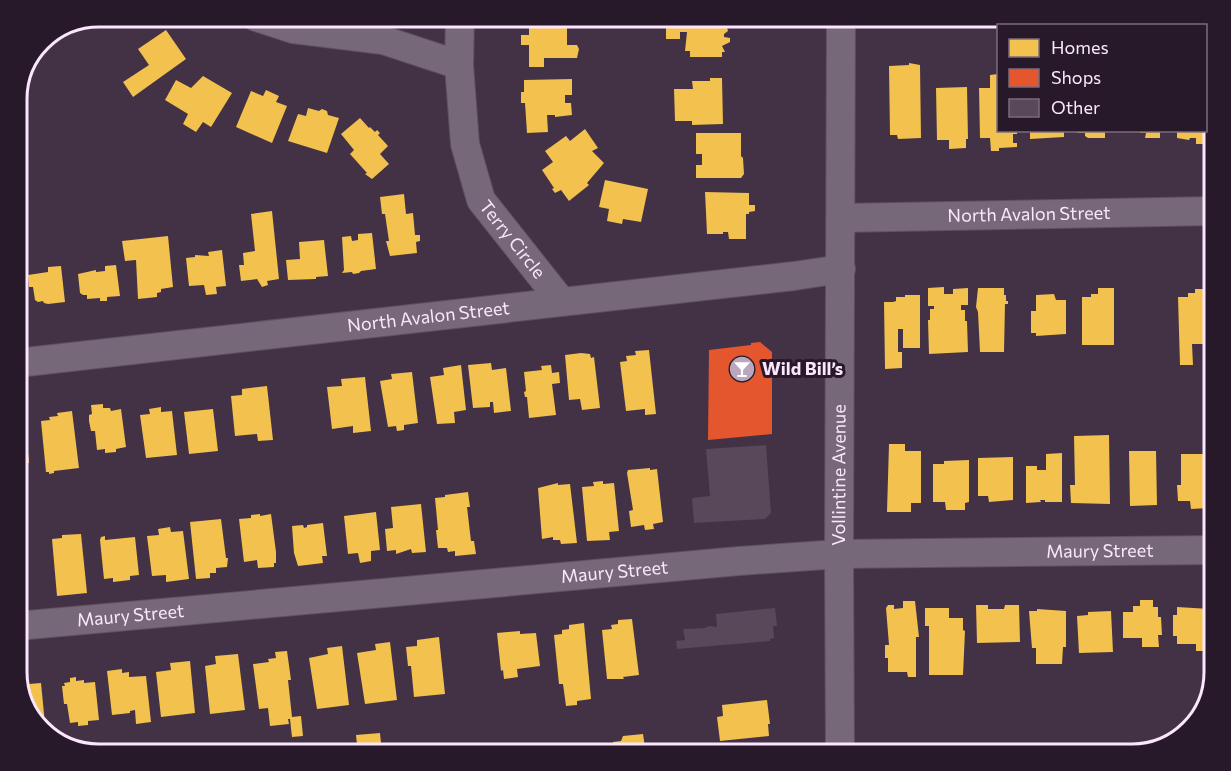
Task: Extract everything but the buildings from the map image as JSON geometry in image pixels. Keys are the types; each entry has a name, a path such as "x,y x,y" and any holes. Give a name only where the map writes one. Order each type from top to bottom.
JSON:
{"street":[{"path":"290,27 383,40 459,65"},
{"name":"Terry Circle","path":"460,27 459,65 465,144 482,200 561,301"},
{"name":"Vollintine Avenue","path":"840,744 841,27"},
{"name":"North Avalon Street","path":"841,218 1204,211"},
{"name":"North Avalon Street","path":"27,362 841,269"},
{"name":"Maury Street","path":"27,625 839,554 1204,550"}],"place":[{"name":"Wild Bill’s","path":"742,369"}]}
